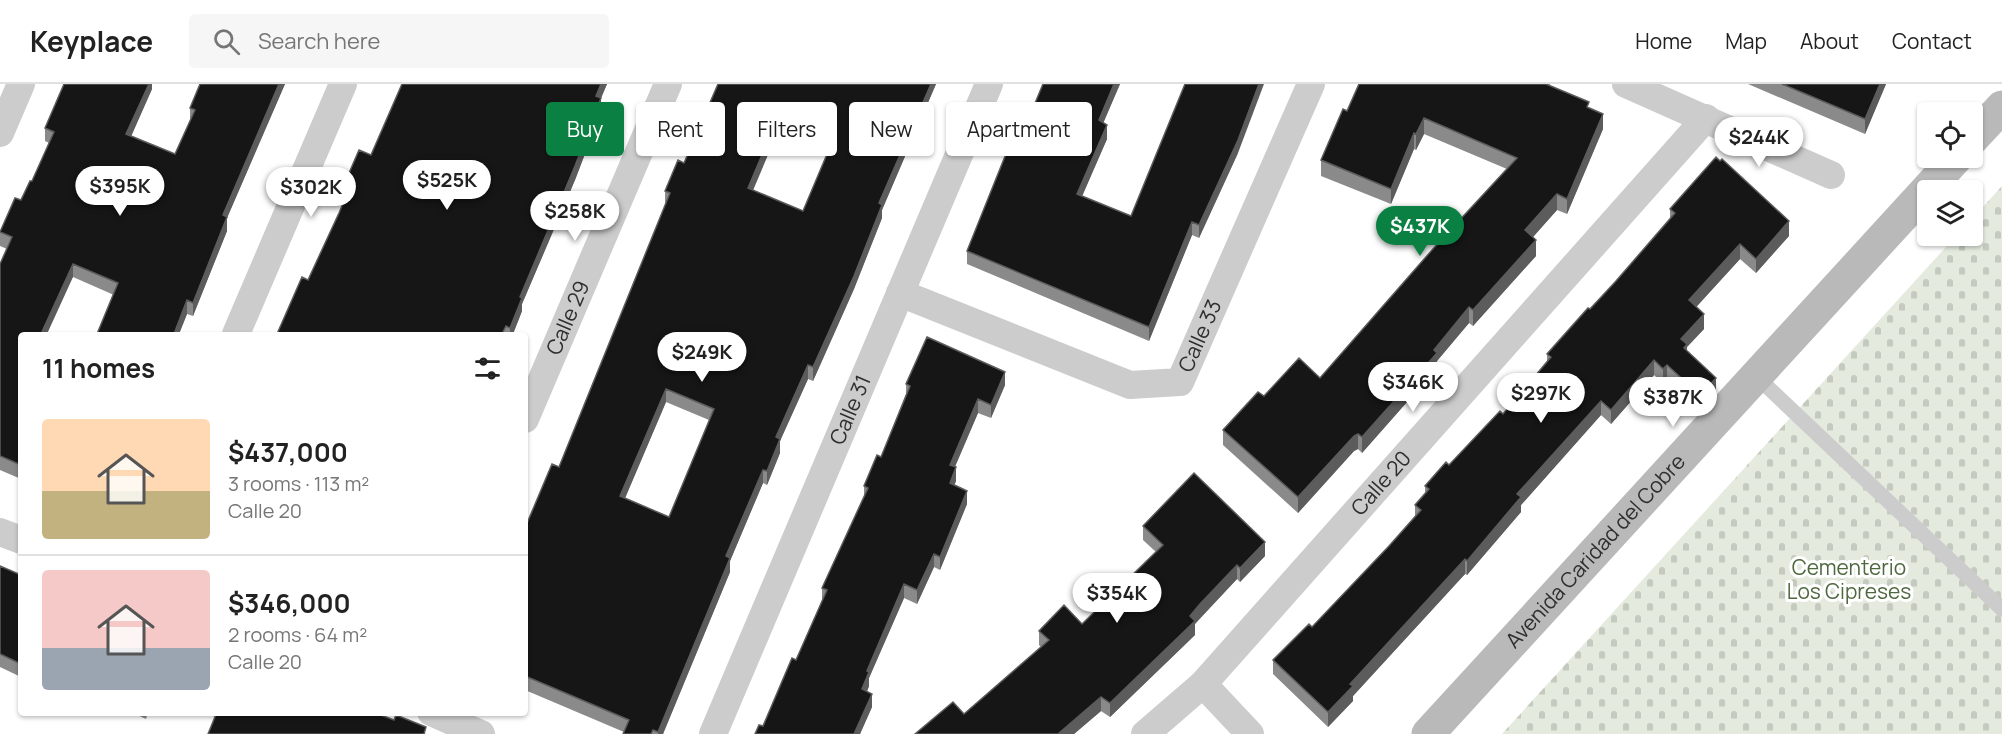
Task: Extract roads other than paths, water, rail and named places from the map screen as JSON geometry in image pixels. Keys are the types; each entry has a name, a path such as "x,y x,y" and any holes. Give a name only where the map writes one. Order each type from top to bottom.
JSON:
{"street":[{"path":"0,133 21,84"},
{"path":"237,332 343,84"},
{"name":"Calle 29","path":"528,412 668,84"},
{"name":"Calle 31","path":"713,734 989,84"},
{"name":"Calle 33","path":"900,293 1130,385 1180,382 1311,84"},
{"path":"1626,84 1831,175"},
{"path":"1983,127 2002,107"},
{"name":"Calle 20","path":"1145,734 1203,684 1706,118"},
{"name":"Avenida Caridad del Cobre","path":"1428,734 1947,168"},
{"path":"0,532 18,539"},
{"path":"1203,684 1250,734"},
{"path":"440,716 481,734"}],"lane":[{"path":"1756,376 2002,609"}],"park label":[{"name":"Cementerio Los Cipreses","path":"1849,580"}]}
